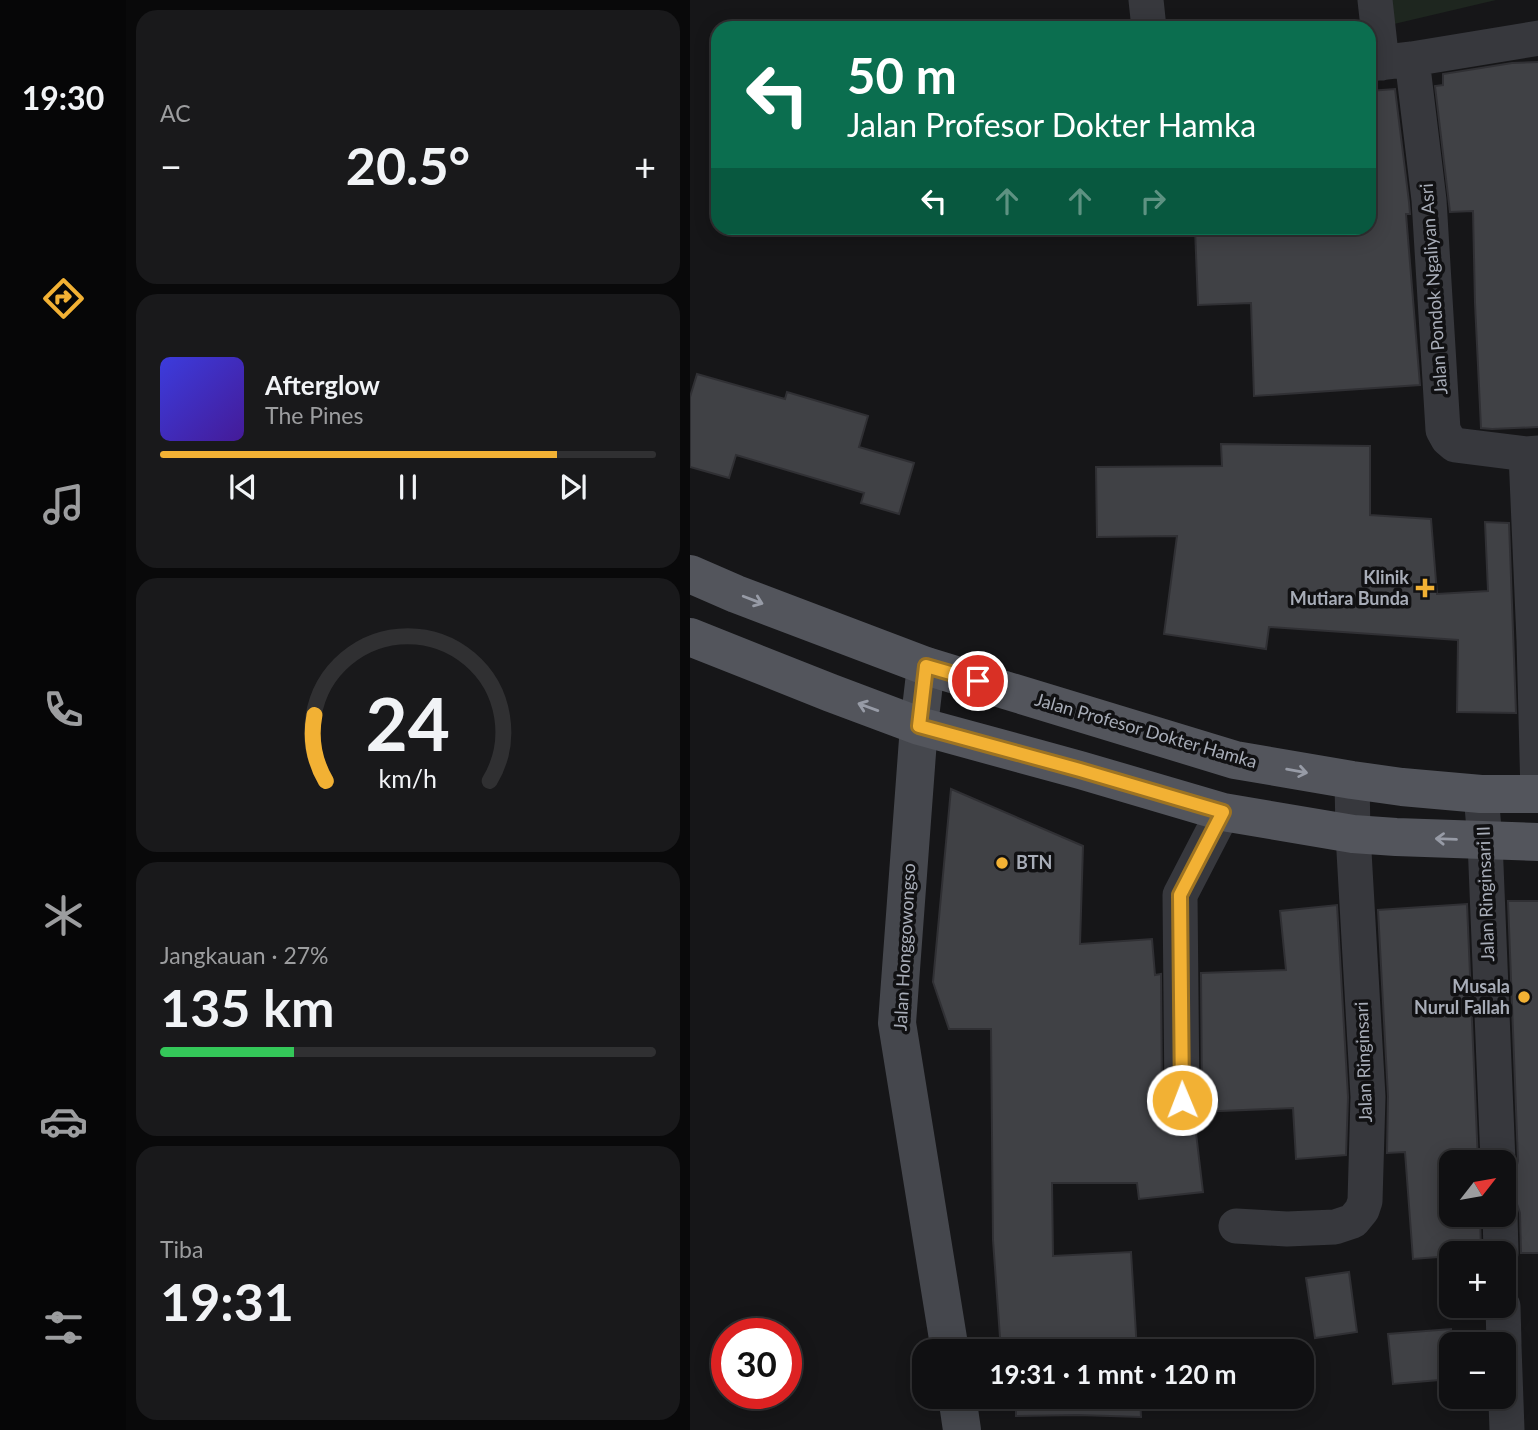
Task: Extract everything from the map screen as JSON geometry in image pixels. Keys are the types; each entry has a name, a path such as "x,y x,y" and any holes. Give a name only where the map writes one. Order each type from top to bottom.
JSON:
{"main road":[{"name":"Jalan Profesor Dokter Hamka","path":"690,574 926,666 1235,760 1402,787 1481,794 1538,794"},
{"path":"690,637 919,726 1223,812 1353,834 1539,842"}],"street":[{"path":"1146,0 1148,21"},
{"name":"Jalan Pondok Ngaliyan Asri","path":"1375,0 1388,62 1430,200 1443,430 1455,445 1532,454 1538,794"},
{"path":"1388,62 1539,38"},
{"name":"Jalan Honggowongso","path":"926,666 919,726 897,1023 948,1339"},
{"name":"Jalan Ringinsari","path":"1236,1226 1287,1229 1335,1227 1353,1221 1365,1201 1368,1097 1352,780"},
{"name":"Jalan Ringinsari II","path":"1481,794 1498,1150"},
{"path":"1182,1100 1180,895 1223,812"},
{"path":"959,1409 962,1430"},
{"path":"1506,1409 1507,1430"}],"shaded area":[{"path":"1390,0 1496,0 1394,24"}],"building":[{"path":"1539,62 1539,427 1481,428 1473,211 1450,212 1435,86 1443,85 1443,74 1512,63"},
{"path":"1395,89 1409,202 1410,214 1406,214 1420,385 1254,396 1251,303 1198,305 1195,235 1376,235 1376,90"},
{"path":"697,374 785,399 787,392 868,416 859,447 914,463 899,514 861,503 864,493 736,455 729,478 690,467 690,397"},
{"path":"1221,444 1370,446 1370,515 1431,519 1437,594 1488,591 1485,522 1509,523 1516,713 1457,712 1458,640 1269,627 1266,649 1164,634 1177,536 1097,537 1096,467 1222,466"},
{"path":"951,789 1083,846 1080,944 1152,939 1155,975 1161,974 1162,1101 1165,1111 1173,1118 1183,1120 1194,1116 1203,1192 1139,1199 1137,1183 1052,1183 1053,1256 1131,1252 1136,1339 1000,1339 993,1240 991,1029 949,1029 933,982"},
{"path":"1508,901 1539,901 1539,1253 1521,1253 1520,1213 1516,1203 1518,1161"},
{"path":"1467,904 1477,1150 1439,1150 1439,1227 1480,1227 1481,1241 1439,1241 1439,1257 1413,1259 1405,1152 1387,1153 1388,1096 1378,910"},
{"path":"1337,905 1348,1097 1346,1155 1296,1159 1293,1108 1197,1112 1202,1100 1201,973 1286,970 1280,911"},
{"path":"1349,1272 1357,1332 1315,1338 1306,1278"},
{"path":"1451,1329 1451,1332 1439,1332 1439,1380 1393,1384 1388,1334"},
{"path":"1016,1409 1141,1409 1141,1417 1078,1415 1016,1416"}],"place":[{"name":"Klinik Mutiara Bunda","path":"1425,588"},
{"name":"BTN","path":"1002,863"},
{"name":"Musala Nurul Fallah","path":"1524,997"}],"route":[{"path":"978,681 926,666 919,726 1223,812 1180,895 1182,1100"}]}
